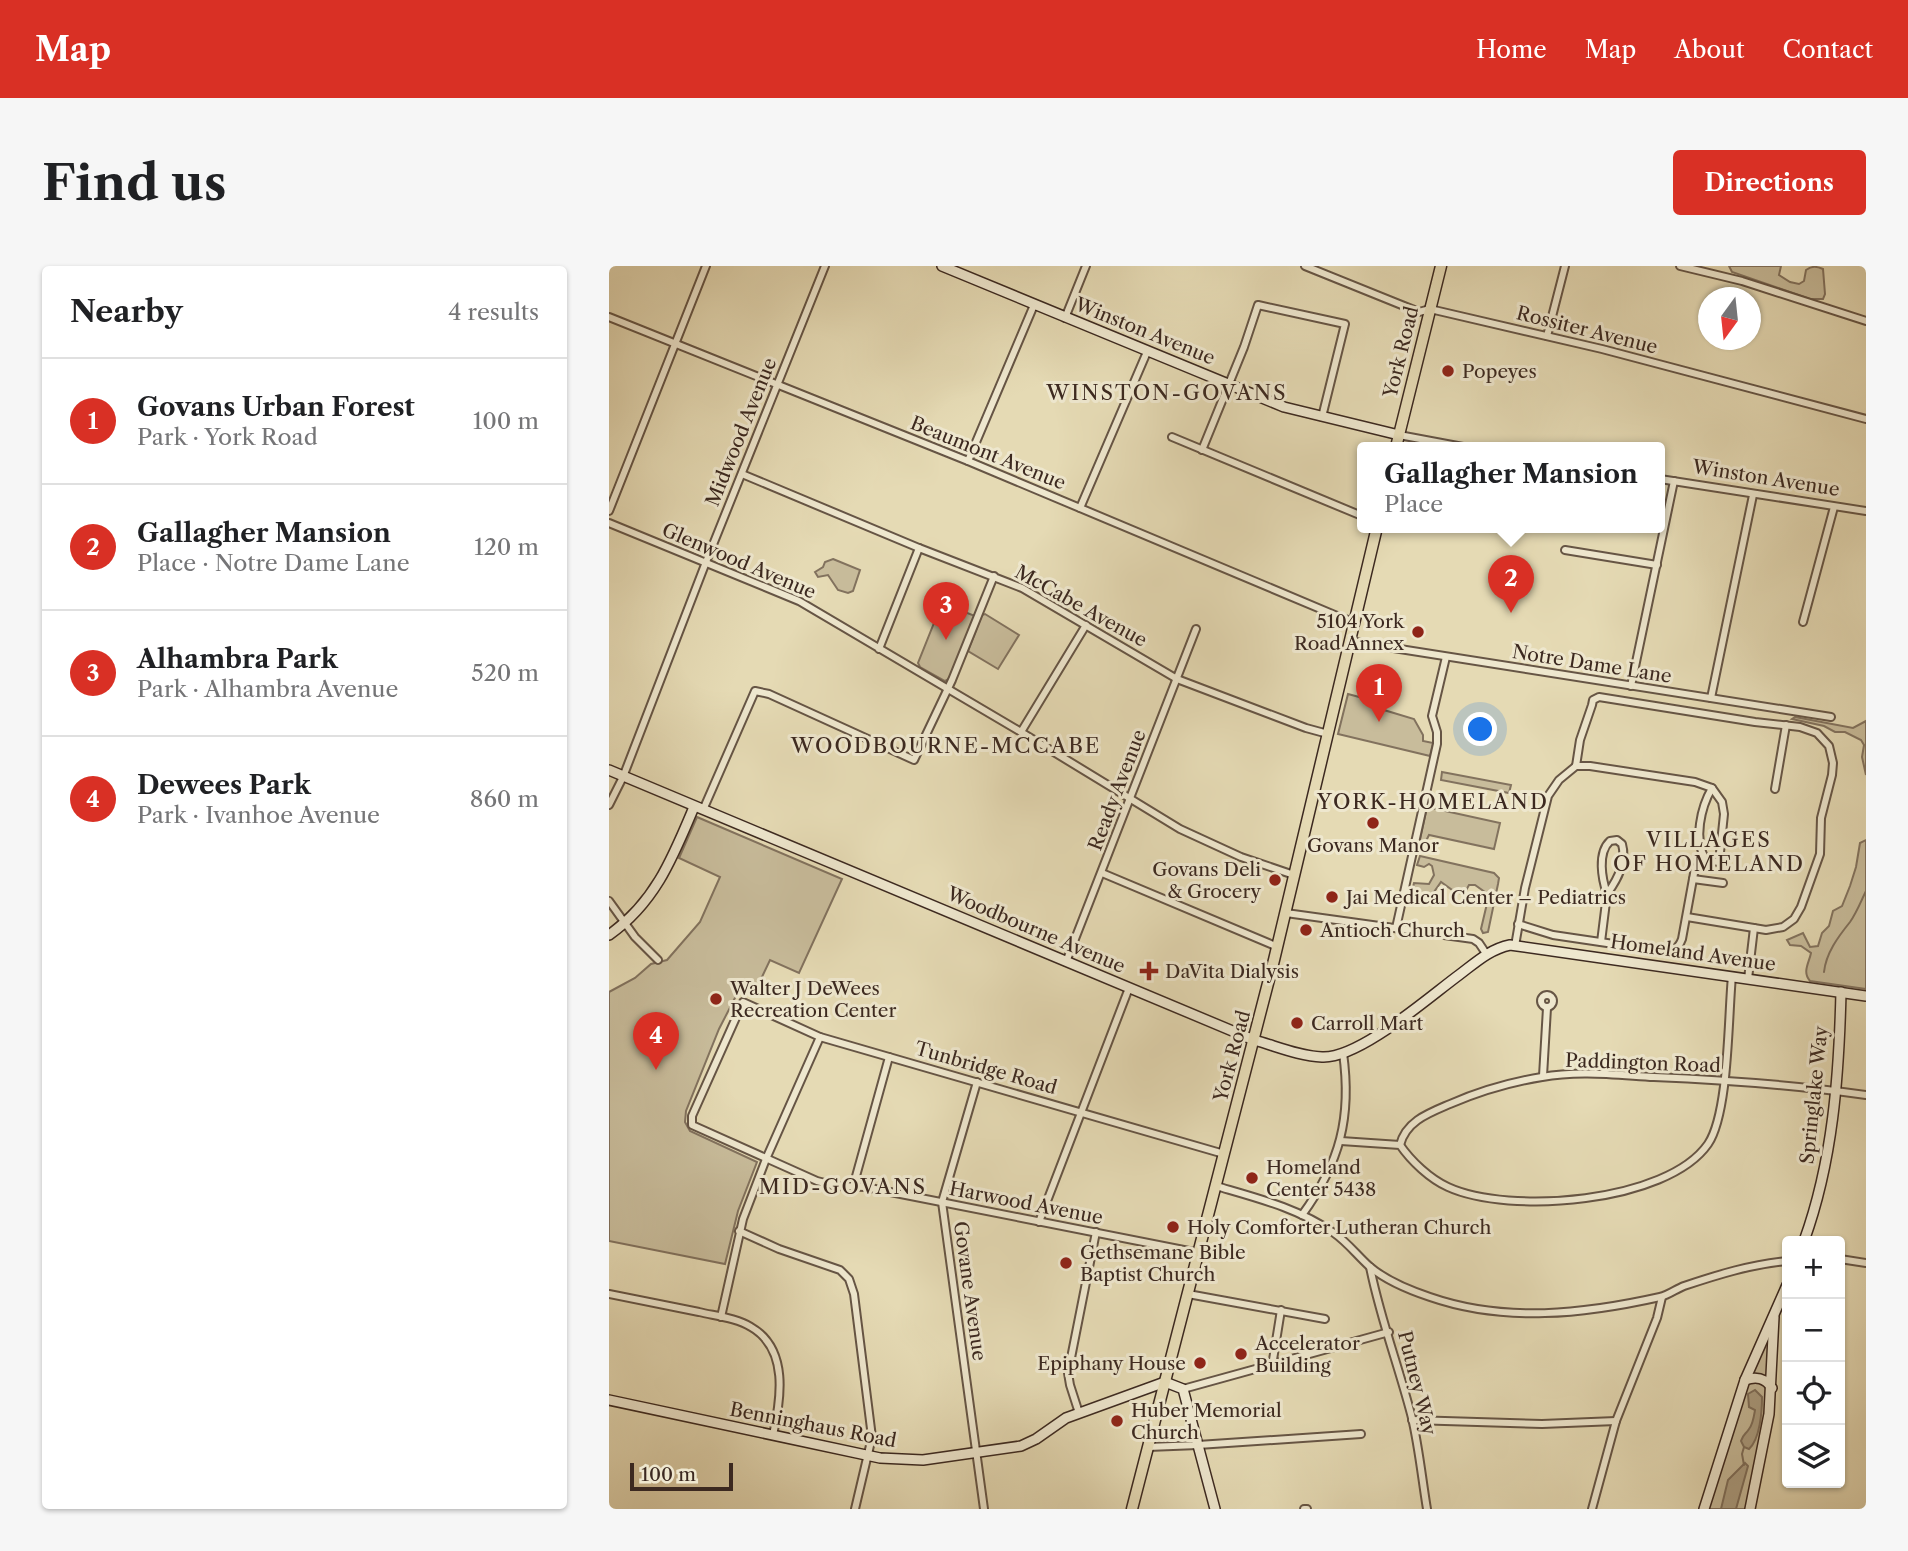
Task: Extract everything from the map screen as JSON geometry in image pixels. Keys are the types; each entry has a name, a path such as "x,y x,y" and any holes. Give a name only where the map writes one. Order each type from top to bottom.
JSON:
{"main road":[{"name":"York Road","path":"1397,442 1441,266"},
{"name":"York Road","path":"1132,1509 1286,913 1376,533"}],"street":[{"path":"609,512 706,266"},
{"name":"Midwood Avenue","path":"609,805 623,777 825,266"},
{"name":"Winston Avenue","path":"941,266 965,270 1034,305 1284,407 1436,442"},
{"path":"1065,318 1086,266"},
{"name":"Rossiter Avenue","path":"1305,266 1419,312 1430,309 1547,336 1866,419"},
{"path":"1547,336 1565,266"},
{"path":"1680,266 1742,281 1866,321"},
{"path":"968,461 1034,305"},
{"path":"1202,450 1258,305 1345,325 1322,417"},
{"name":"Beaumont Avenue","path":"609,317 968,461 1354,622"},
{"path":"1080,508 1147,352"},
{"path":"1172,437 1357,514"},
{"name":"McCabe Avenue","path":"741,474 919,548 1022,587 1177,679 1306,729 1328,734"},
{"name":"Winston Avenue","path":"1665,480 1866,511"},
{"path":"1665,525 1674,481"},
{"path":"1711,698 1753,495"},
{"path":"1803,622 1834,507"},
{"name":"Glenwood Avenue","path":"609,523 799,601 1201,840 1294,875"},
{"path":"1631,686 1663,533"},
{"path":"879,649 919,548"},
{"path":"1565,550 1657,565"},
{"path":"609,935 625,924 651,896 661,880 755,691 769,694 914,760 995,576"},
{"path":"1021,732 1086,625"},
{"name":"Ready Avenue","path":"1066,962 1196,629"},
{"name":"Notre Dame Lane","path":"1349,641 1831,717"},
{"path":"1396,928 1437,744 1437,732 1432,716 1446,657"},
{"path":"1576,766 1580,740 1593,700 1599,697 1810,729 1826,741 1831,754 1832,775 1821,818 1820,854 1807,894 1794,919 1775,930 1687,917"},
{"path":"1775,789 1786,725"},
{"path":"1515,946 1518,924 1536,839 1548,796 1559,780 1576,766 1704,784 1712,788 1722,802 1724,827 1719,862 1706,860 1696,866 1681,943 1673,951 1543,934 1518,924"},
{"name":"Woodbourne Avenue","path":"609,770 1254,1040 1309,1055 1324,1057 1343,1053 1394,1024 1487,955 1504,946 1515,946"},
{"path":"1706,860 1701,851 1699,837 1704,807 1712,788"},
{"path":"1601,942 1607,894 1603,866 1604,848 1610,841 1616,840 1622,844 1624,861 1607,894"},
{"path":"1102,873 1277,947"},
{"path":"1693,879 1723,883"},
{"path":"609,901 625,924 658,960"},
{"path":"1286,913 1473,939 1487,955"},
{"path":"1748,979 1754,928"},
{"name":"Homeland Avenue","path":"1515,946 1866,996"},
{"path":"1341,1141 1400,1145 1440,1183 1483,1197 1559,1201 1611,1194 1668,1176 1699,1155 1715,1131 1724,1081 1732,976"},
{"path":"1039,1222 1129,988"},
{"name":"Springlake Way","path":"1806,1236 1828,1150 1836,1091 1841,992"},
{"name":"Tunbridge Road","path":"692,1125 692,1116 743,1002 821,1037 1224,1154"},
{"path":"1543,1076 1547,1008"},
{"path":"721,1317 739,1231 766,1159 821,1037"},
{"path":"1302,1215 1323,1184 1341,1141 1347,1098 1343,1053"},
{"path":"853,1186 889,1057"},
{"name":"Paddington Road","path":"1400,1145 1406,1129 1439,1108 1492,1088 1543,1076 1595,1074 1724,1081 1866,1096"},
{"name":"Govane Avenue","path":"977,1082 942,1202 984,1509"},
{"name":"Harwood Avenue","path":"692,1125 825,1184 853,1186 942,1202 1199,1253"},
{"path":"1216,1186 1273,1202 1302,1215 1334,1233 1370,1267 1392,1280 1430,1297 1491,1311 1571,1313 1662,1297 1681,1288 1730,1273 1782,1262"},
{"path":"739,1231 779,1249 840,1270 849,1279 855,1294 872,1437 855,1509"},
{"path":"1079,1413 1068,1373 1096,1232"},
{"path":"1845,1260 1866,1263"},
{"name":"Putney Way","path":"1370,1267 1412,1420 1427,1509"},
{"path":"609,1294 749,1325 767,1340 773,1351 780,1381 773,1435"},
{"path":"1188,1294 1325,1319"},
{"path":"1592,1509 1616,1421 1657,1318 1662,1297"},
{"path":"1704,1509 1745,1380 1782,1298"},
{"path":"1272,1366 1282,1310"},
{"path":"1750,1509 1772,1388 1775,1315"},
{"path":"1165,1382 1183,1389 1389,1332"},
{"path":"1745,1380 1753,1377 1763,1379 1772,1388"},
{"name":"Benninghaus Road","path":"609,1400 869,1456 911,1461 1027,1443 1066,1418 1165,1382"},
{"path":"1183,1389 1215,1509"},
{"path":"1412,1420 1542,1424 1616,1421"},
{"path":"1148,1447 1361,1434"}],"shaded area":[{"path":"1729,266 1781,266 1779,275 1799,284 1804,281 1806,270 1818,267 1823,269 1825,294 1823,299 1810,299 1732,272"},
{"path":"833,559 860,570 853,591 848,593 838,590 828,575 818,577 815,572 823,567 825,562"},
{"path":"942,603 975,616 949,679 945,681 920,667 918,663"},
{"path":"985,614 1019,635 998,669 968,651 982,615"},
{"path":"1348,694 1374,701 1384,710 1414,719 1423,735 1423,741 1433,743 1430,756 1338,734"},
{"path":"1795,717 1853,728 1866,721 1866,775 1862,757 1864,745 1861,740 1845,732 1835,732 1824,726 1792,719"},
{"path":"1442,772 1511,785 1509,793 1441,780"},
{"path":"1427,807 1500,823 1494,849 1429,835 1425,843 1419,844"},
{"path":"697,817 842,879 799,973 770,960 753,996 739,990 719,1029 686,1111 685,1122 690,1131 757,1162 738,1211 725,1264 609,1241 609,992 635,978 651,964 667,960 700,922 720,877 679,858"},
{"path":"1866,840 1866,989 1810,981 1806,971 1811,953 1801,946 1790,945 1787,940 1803,933 1810,947 1818,946 1822,933 1829,926 1833,911 1842,906 1856,867 1860,843"},
{"path":"1420,856 1494,873 1499,878 1488,932 1483,933 1481,929 1489,895 1475,885 1469,885 1464,894 1455,892 1441,882 1427,902 1423,903 1411,895 1414,883 1429,884 1434,875 1429,864 1424,867 1417,865"},
{"path":"1771,1330 1769,1392 1747,1509 1707,1509 1750,1375"},
{"path":"1755,1390 1762,1397 1761,1417 1756,1439 1749,1449 1744,1447 1741,1441 1753,1420 1755,1410 1749,1407 1748,1394"},
{"path":"1745,1463 1748,1466 1736,1509 1721,1509 1728,1480"}],"waterway":[{"path":"1824,972 1830,952 1866,891"},
{"path":"1744,1447 1744,1465"}],"place":[{"name":"Popeyes","path":"1448,371"},
{"name":"Gallagher Mansion","path":"1511,613"},
{"name":"5104 York Road Annex","path":"1418,632"},
{"name":"Alhambra Park","path":"946,640"},
{"name":"Govans Urban Forest","path":"1379,722"},
{"name":"Govans Manor","path":"1373,823"},
{"name":"Govans Deli & Grocery","path":"1275,880"},
{"name":"Jai Medical Center – Pediatrics","path":"1332,897"},
{"name":"Antioch Church","path":"1306,930"},
{"name":"DaVita Dialysis","path":"1149,971"},
{"name":"Walter J DeWees Recreation Center","path":"716,999"},
{"name":"Carroll Mart","path":"1297,1023"},
{"name":"Dewees Park","path":"656,1070"},
{"name":"Homeland Center 5438","path":"1252,1178"},
{"name":"Holy Comforter Lutheran Church","path":"1173,1227"},
{"name":"Gethsemane Bible Baptist Church","path":"1066,1263"},
{"name":"Accelerator Building","path":"1241,1354"},
{"name":"Epiphany House","path":"1200,1363"},
{"name":"Huber Memorial Church","path":"1117,1421"}],"district":[{"name":"WINSTON-GOVANS","path":"1167,392"},
{"name":"WOODBOURNE-MCCABE","path":"946,745"},
{"name":"YORK-HOMELAND","path":"1433,801"},
{"name":"VILLAGES OF HOMELAND","path":"1709,851"},
{"name":"MID-GOVANS","path":"843,1186"}]}
